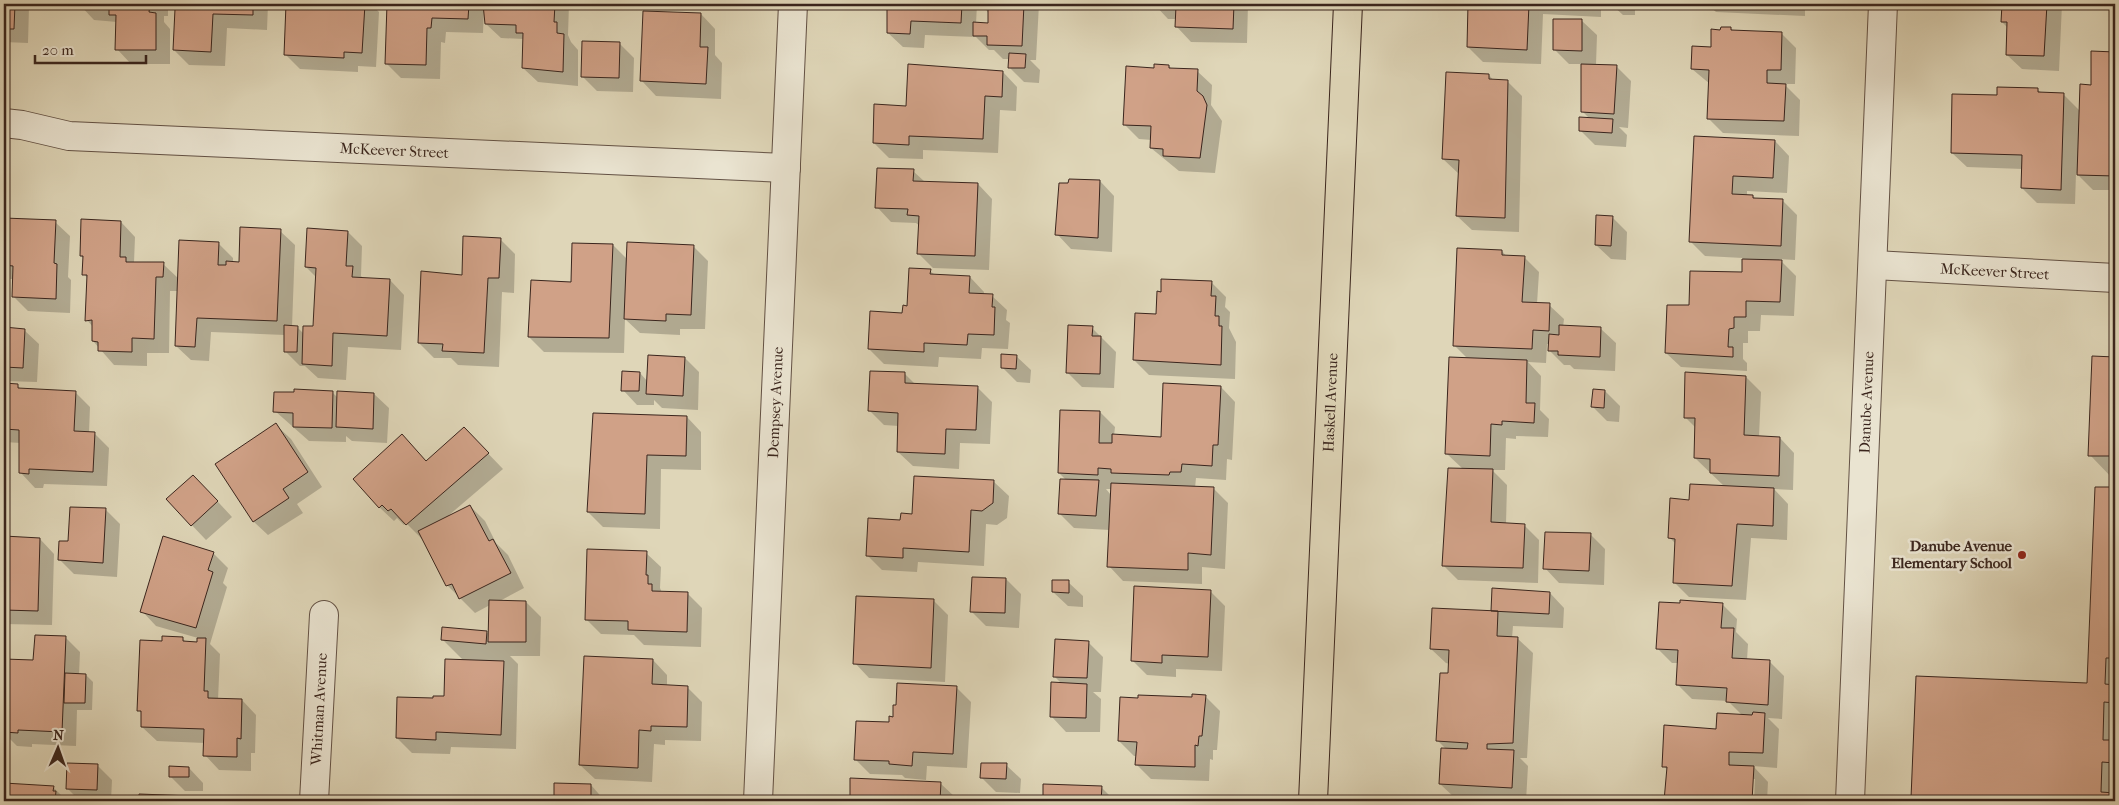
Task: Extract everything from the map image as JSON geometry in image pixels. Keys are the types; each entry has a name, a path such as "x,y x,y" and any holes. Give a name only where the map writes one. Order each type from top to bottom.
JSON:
{"main road":[{"name":"Haskell Avenue","path":"1313,801 1348,4"}],"street":[{"name":"Dempsey Avenue","path":"758,801 793,4"},
{"name":"Danube Avenue","path":"1850,801 1874,265 1883,4"},
{"name":"McKeever Street","path":"4,124 22,125 69,136 786,168"},
{"name":"McKeever Street","path":"1874,265 2115,278"},
{"name":"Whitman Avenue","path":"314,801 324,615"}],"building":[{"path":"4,4 15,4 14,29 4,29"},
{"path":"78,4 150,4 149,12 156,13 156,50 115,50 116,15 109,15 109,9 78,6"},
{"path":"186,4 253,4 253,15 213,14 211,52 173,50 175,9 185,9"},
{"path":"286,4 365,4 362,53 344,52 344,58 284,55"},
{"path":"387,4 469,4 468,19 432,18 431,28 427,28 426,65 385,64"},
{"path":"483,4 555,4 554,22 557,22 557,33 564,34 563,72 522,68 523,33 516,33 516,25 485,24"},
{"path":"887,4 962,4 961,23 911,21 910,34 887,33"},
{"path":"980,4 1024,4 1022,46 987,45 987,36 973,36 973,22 988,23 988,7 980,7"},
{"path":"1153,4 1234,4 1233,29 1175,27 1176,6"},
{"path":"1468,4 1529,4 1527,50 1467,47"},
{"path":"2002,4 2047,4 2044,56 2006,55 2007,22 2001,22"},
{"path":"643,11 701,13 700,47 708,47 706,84 640,81"},
{"path":"1553,19 1582,19 1582,51 1553,50"},
{"path":"1721,27 1731,27 1731,30 1782,32 1781,70 1767,70 1767,83 1786,84 1784,121 1707,119 1709,70 1691,69 1692,46 1711,47 1711,29 1720,30"},
{"path":"582,41 620,42 619,78 581,77"},
{"path":"2091,51 2115,52 2115,176 2077,175 2080,84 2091,85"},
{"path":"1009,53 1026,54 1025,68 1008,68"},
{"path":"908,64 1003,71 1002,97 985,96 983,139 909,136 909,145 873,143 874,104 906,106"},
{"path":"1154,64 1169,65 1169,68 1198,69 1197,91 1203,96 1207,105 1200,158 1163,156 1163,149 1150,148 1151,126 1123,125 1126,66 1154,68"},
{"path":"1581,64 1617,65 1614,114 1581,112"},
{"path":"1446,72 1489,74 1489,79 1508,80 1505,218 1456,216 1459,160 1442,159"},
{"path":"1997,87 2038,88 2038,92 2064,93 2061,190 2021,188 2022,155 1951,153 1952,94 1997,95"},
{"path":"1579,117 1613,119 1612,133 1579,131"},
{"path":"1694,136 1775,140 1773,178 1733,176 1732,194 1753,195 1753,198 1783,199 1781,246 1689,242"},
{"path":"877,168 914,169 913,181 978,183 975,256 917,254 919,216 907,215 908,209 875,208"},
{"path":"1069,179 1100,180 1098,238 1055,235 1059,183 1068,183"},
{"path":"1596,215 1613,216 1611,246 1595,245"},
{"path":"4,218 56,220 54,263 57,264 56,299 12,297 13,266 4,265"},
{"path":"81,219 121,221 120,257 126,257 126,262 164,262 163,277 156,277 154,339 132,338 132,352 98,351 98,342 92,341 92,320 85,321 87,275 82,275 83,256 80,256"},
{"path":"240,227 281,229 277,321 197,318 195,347 175,346 179,240 219,242 218,265 226,265 226,261 239,262"},
{"path":"307,228 348,231 346,266 353,266 352,277 390,279 387,336 333,333 332,366 302,364 303,326 313,326 316,268 305,267"},
{"path":"463,236 501,238 499,278 488,278 484,353 442,351 443,344 418,343 421,271 462,275"},
{"path":"627,242 694,245 691,315 666,314 666,321 624,319"},
{"path":"572,243 613,244 609,338 528,337 531,280 571,282"},
{"path":"1457,248 1502,250 1502,255 1525,256 1522,302 1550,303 1549,331 1533,330 1532,349 1453,346"},
{"path":"1742,259 1782,260 1780,302 1746,301 1746,317 1734,317 1734,328 1729,329 1728,347 1733,347 1733,357 1665,353 1667,305 1689,305 1690,271 1742,272"},
{"path":"909,268 931,269 930,274 970,276 969,293 993,294 992,307 995,307 994,335 968,334 967,345 924,343 924,352 868,349 870,311 902,313 903,305 907,306"},
{"path":"1161,279 1212,281 1211,296 1216,296 1215,316 1219,316 1219,326 1222,326 1221,365 1133,360 1135,313 1156,314 1157,291 1161,292"},
{"path":"284,325 298,326 297,352 284,352"},
{"path":"1068,325 1093,326 1092,336 1101,336 1100,374 1066,373"},
{"path":"1559,325 1601,327 1600,357 1558,355 1558,351 1548,351 1549,334 1559,335"},
{"path":"4,327 25,329 23,368 4,367"},
{"path":"1001,354 1017,355 1016,369 1001,368"},
{"path":"648,355 685,357 683,396 646,394"},
{"path":"2092,356 2115,357 2115,456 2088,456"},
{"path":"1449,357 1527,360 1526,403 1535,403 1534,423 1502,421 1502,425 1491,424 1490,456 1445,454"},
{"path":"622,371 640,372 639,391 621,391"},
{"path":"870,371 905,372 905,383 978,386 976,430 946,429 945,454 897,452 898,413 868,411"},
{"path":"1685,372 1746,376 1744,435 1780,437 1779,476 1710,473 1710,459 1694,458 1695,418 1684,418"},
{"path":"4,383 18,384 18,388 76,391 74,431 95,432 93,472 29,469 29,474 19,473 19,430 4,429"},
{"path":"1163,383 1221,386 1218,445 1213,445 1212,466 1182,464 1181,472 1170,472 1169,475 1111,473 1111,469 1098,468 1098,475 1058,473 1060,410 1100,411 1099,443 1112,443 1112,434 1161,437"},
{"path":"294,389 333,391 332,428 293,427 293,413 273,412 274,392 294,392"},
{"path":"1593,389 1605,390 1604,408 1591,407"},
{"path":"337,391 374,393 373,429 336,427"},
{"path":"593,413 687,416 686,456 647,455 645,514 587,512"},
{"path":"276,423 308,472 283,489 289,498 253,522 215,464"},
{"path":"464,427 489,453 406,525 391,509 388,511 382,505 379,508 353,479 402,434 426,461"},
{"path":"1448,468 1493,469 1491,522 1525,524 1523,568 1442,566"},
{"path":"193,475 218,501 191,526 166,499"},
{"path":"914,476 994,480 993,503 982,511 971,510 969,552 903,548 903,558 866,556 868,518 900,520 901,513 912,514"},
{"path":"1060,479 1099,480 1096,516 1058,514"},
{"path":"1111,483 1214,487 1211,555 1188,553 1188,570 1107,567"},
{"path":"1690,484 1774,488 1773,526 1737,524 1732,586 1673,583 1675,539 1668,538 1670,498 1689,500"},
{"path":"2095,487 2115,487 2115,658 2106,658 2105,684 2115,685 2115,703 2104,702 2103,740 2115,740 2115,763 2102,762 2101,792 2115,793 2115,801 1986,801 1911,798 1916,676 2087,683"},
{"path":"470,505 489,541 493,539 511,573 459,599 452,584 446,586 418,531"},
{"path":"70,507 106,508 103,563 58,560 59,541 68,541"},
{"path":"1545,532 1591,533 1589,571 1543,569"},
{"path":"4,536 40,538 38,611 4,610"},
{"path":"163,536 214,552 208,570 213,572 196,628 140,612"},
{"path":"587,549 647,551 646,575 648,575 648,584 652,584 652,591 688,592 687,632 628,630 628,621 585,620"},
{"path":"972,577 1006,578 1005,613 970,612"},
{"path":"1052,580 1069,580 1069,593 1052,592"},
{"path":"1134,586 1211,590 1208,657 1162,655 1162,663 1131,661"},
{"path":"1492,588 1550,592 1549,614 1491,611"},
{"path":"856,596 934,599 931,668 853,664"},
{"path":"489,600 526,601 526,642 488,642"},
{"path":"1680,600 1723,603 1721,628 1734,628 1732,658 1770,660 1768,705 1726,702 1727,688 1676,685 1678,650 1656,649 1659,602 1680,603"},
{"path":"1432,608 1498,611 1497,636 1518,637 1513,743 1487,744 1487,749 1514,750 1512,788 1439,784 1441,748 1467,749 1468,743 1436,741 1440,673 1448,673 1449,650 1430,649"},
{"path":"442,627 487,631 486,644 441,640"},
{"path":"35,635 66,636 62,732 18,730 18,733 4,732 4,659 33,660"},
{"path":"162,636 183,637 183,641 197,642 197,638 206,638 204,691 208,691 208,698 242,699 241,739 237,738 237,757 203,756 204,729 141,727 141,711 137,711 140,640 162,641"},
{"path":"1055,639 1089,641 1087,678 1053,677"},
{"path":"584,656 653,659 652,684 688,686 687,727 651,726 651,731 639,730 638,768 579,765"},
{"path":"445,659 504,661 501,735 436,732 436,740 396,738 397,697 433,698 433,696 444,696"},
{"path":"65,673 86,674 85,703 64,703"},
{"path":"1051,682 1087,684 1086,718 1050,717"},
{"path":"897,683 957,686 953,754 913,752 912,766 889,764 889,761 854,760 856,721 889,722 889,716 893,717 893,705 896,705"},
{"path":"1192,694 1206,695 1202,736 1199,736 1198,746 1195,745 1195,767 1135,765 1137,742 1118,741 1120,697 1138,698 1138,695 1192,697"},
{"path":"1753,712 1765,713 1763,753 1729,752 1729,765 1754,766 1752,801 1664,801 1667,767 1662,767 1664,725 1716,729 1717,713 1752,715"},
{"path":"67,763 98,764 97,790 66,789"},
{"path":"981,763 1007,763 1006,779 980,778"},
{"path":"169,766 189,767 189,777 169,777"},
{"path":"850,778 941,782 940,801 850,801"},
{"path":"4,783 54,786 53,791 56,791 55,801 4,801"},
{"path":"554,783 591,784 591,801 554,801"},
{"path":"1043,784 1102,786 1101,801 1043,801"},
{"path":"139,794 192,796 191,801 139,801"}],"place":[{"name":"Danube Avenue Elementary School","path":"2022,555"}]}
